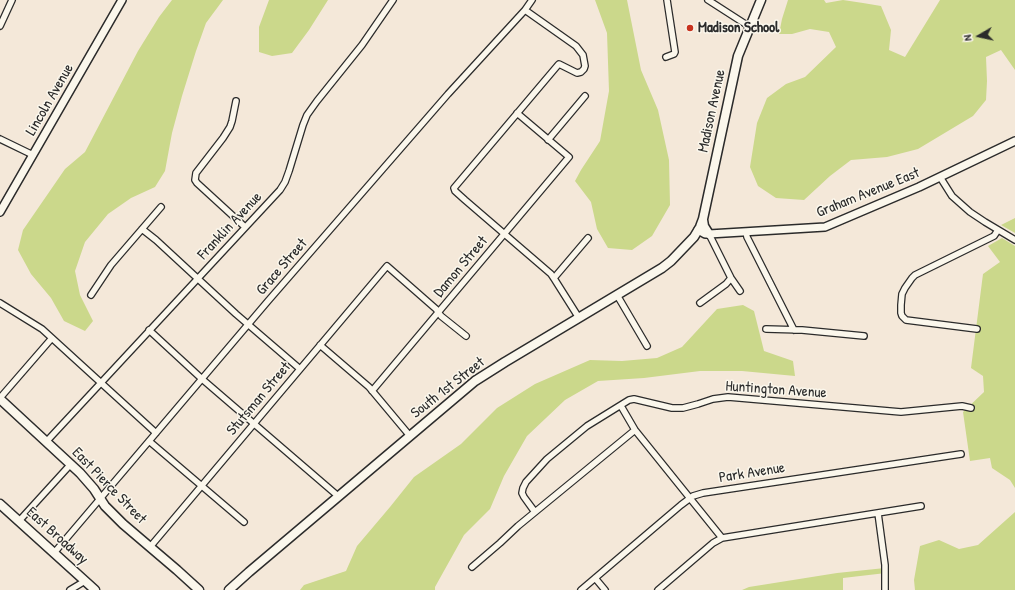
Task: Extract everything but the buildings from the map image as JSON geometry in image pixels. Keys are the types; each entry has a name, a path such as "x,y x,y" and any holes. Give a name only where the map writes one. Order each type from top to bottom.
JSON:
{"main road":[{"name":"Madison Avenue","path":"698,230 702,220 738,56 761,0"},
{"path":"702,220 709,234"},
{"name":"South 1st Street","path":"230,590 338,496 475,381 662,268 671,261 694,237 698,230"},
{"name":"East Pierce Street","path":"0,399 80,473 94,489 105,506 123,524 199,590"},
{"name":"East Broadway","path":"0,504 95,590"}],"street":[{"path":"0,26 12,0"},
{"name":"Lincoln Avenue","path":"0,212 122,0"},
{"name":"Franklin Avenue","path":"46,442 280,190 289,171 302,125 307,114 362,45 392,0"},
{"name":"Grace Street","path":"54,553 247,324 443,100 525,10 532,0"},
{"path":"666,57 674,54 675,52 667,0"},
{"path":"708,0 750,27"},
{"path":"525,10 576,46 583,55 585,66 584,69 578,73 561,64 558,65 454,188 455,191 546,269 554,278 579,318"},
{"path":"517,113 548,140 584,96"},
{"path":"236,101 230,127 196,173 195,180 245,227"},
{"path":"0,139 33,155"},
{"name":"Damon Street","path":"372,391 569,158 548,140"},
{"name":"Graham Avenue East","path":"698,230 705,234 709,234 825,228 919,187 1015,141"},
{"path":"940,177 957,201 970,212 1015,240"},
{"path":"91,295 112,264 161,207"},
{"path":"142,229 300,370"},
{"path":"977,329 906,320 901,313 902,294 912,278 915,276 992,238 998,230"},
{"path":"746,232 794,330"},
{"path":"709,234 731,278 740,291"},
{"path":"554,278 588,238"},
{"name":"Stutsman Street","path":"150,547 387,266 438,312"},
{"path":"700,302 726,284 731,278"},
{"path":"616,295 647,346"},
{"path":"0,303 38,326 156,433"},
{"path":"438,312 466,336"},
{"path":"766,329 864,336"},
{"path":"149,330 202,379 338,496"},
{"path":"0,399 52,338"},
{"path":"320,345 369,387 410,436"},
{"name":"Huntington Avenue","path":"536,512 522,493 526,482 548,459 587,426 629,400 634,399 672,408 683,408 713,399 728,397 901,412 962,406 971,408"},
{"path":"621,406 635,430 722,538"},
{"path":"472,567 635,430"},
{"path":"149,441 244,522"},
{"name":"Park Avenue","path":"580,590 693,496 703,493 961,454"},
{"path":"19,521 70,465"},
{"path":"658,590 713,543 722,538 921,506"},
{"path":"878,513 885,565 885,590"},
{"path":"595,578 605,590"},
{"path":"70,590 85,581"}],"green space":[{"path":"172,0 223,0 206,23 196,51 172,133 165,171 155,187 131,198 108,214 85,242 75,271 80,295 93,321 85,331 64,321 51,298 31,274 18,250 23,230 65,169 85,152 138,51 159,17"},
{"path":"269,0 328,0 292,53 272,56 259,52 259,27"},
{"path":"595,0 627,0 641,70 658,110 669,160 670,205 652,236 632,250 608,248 597,229 591,202 575,181 600,141 609,91 607,33"},
{"path":"788,0 824,0 826,3 843,0 881,6 891,30 889,50 905,57 940,0 1015,0 1015,70 1001,50 986,57 986,100 973,116 918,149 887,157 851,160 830,176 804,200 776,198 758,186 750,167 757,123 767,98 786,84 805,77 836,47 829,32 810,29 792,34 779,34"},
{"path":"1015,218 1015,233 1001,225"},
{"path":"1002,238 1015,246 1015,488 1010,480 992,468 990,458 970,461 963,412 984,392 983,376 971,368 983,274 1000,262 988,246"},
{"path":"743,305 754,311 764,351 793,361 795,376 742,371 700,371 644,378 598,381 565,400 527,436 504,476 490,509 464,535 435,587 435,590 300,590 304,585 346,571 357,546 414,477 461,444 497,408 535,384 590,360 622,361 657,358 682,347 717,309"},
{"path":"1015,512 1015,590 915,590 914,580 920,546 939,540 959,549 978,545"},
{"path":"885,568 886,573 843,578 843,590 742,590 749,587 837,573"}],"place":[{"name":"Madison School","path":"690,28"}]}
